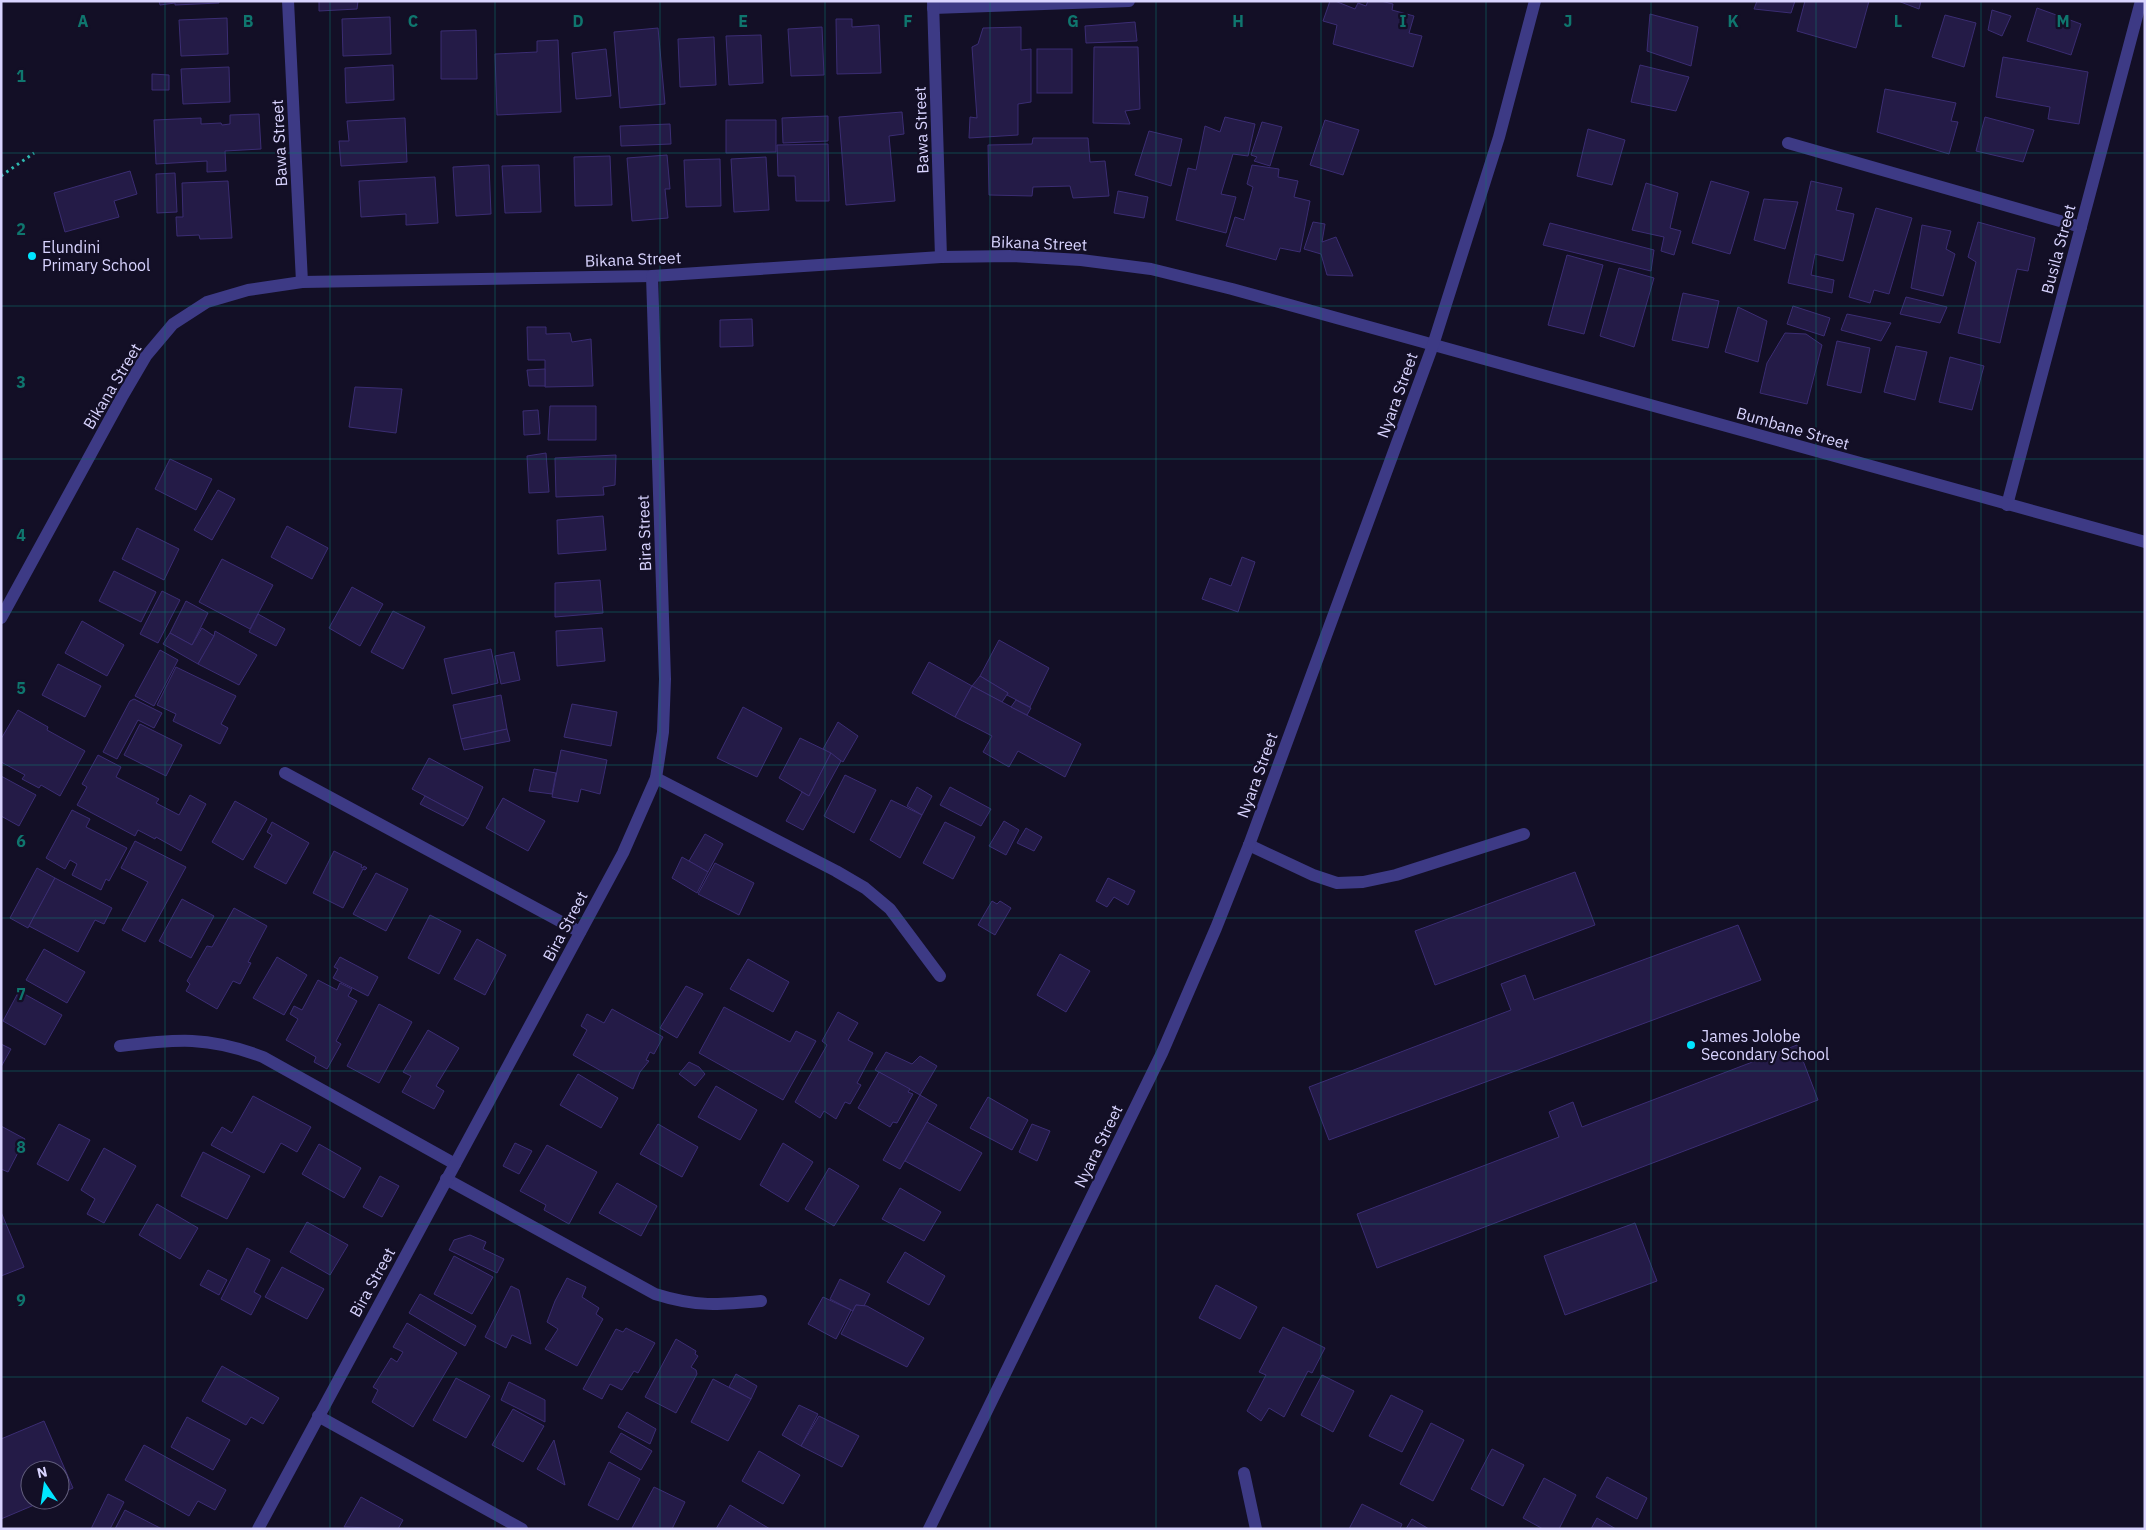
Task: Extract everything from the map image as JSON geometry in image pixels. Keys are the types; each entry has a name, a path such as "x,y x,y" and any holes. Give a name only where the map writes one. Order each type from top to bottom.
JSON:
{"street":[{"name":"Bawa Street","path":"288,1 302,282"},
{"path":"933,5 1129,1"},
{"name":"Nyara Street","path":"929,1529 1162,1053 1216,928 1249,844 1433,345 1499,137 1535,1"},
{"name":"Busila Street","path":"2008,505 2142,1"},
{"name":"Bawa Street","path":"933,5 941,257"},
{"path":"1788,143 2081,227"},
{"name":"Bikana Street","path":"1,618 146,356 173,324 207,302 248,290 302,282 652,276 941,257 1012,256 1081,260 1152,269 1232,289 1433,345"},
{"name":"Bira Street","path":"258,1529 623,853 656,778 663,732 665,679 652,276"},
{"name":"Bumbane Street","path":"1433,345 2145,542"},
{"path":"285,773 580,932"},
{"path":"656,778 836,871 865,888 890,909 940,976"},
{"path":"1249,844 1337,883 1363,882 1396,875 1524,834"},
{"path":"120,1046 166,1040 194,1040 240,1048 263,1057 455,1164"},
{"path":"446,1179 655,1294 679,1302 705,1305 761,1301"},
{"path":"318,1416 522,1529"},
{"path":"1244,1473 1256,1529"}],"path":[{"path":"1,176 34,153"}],"building":[{"path":"159,1 219,1 219,3 160,5"},
{"path":"319,1 358,1 357,9 319,11"},
{"path":"1330,1 1335,1 1355,9 1358,3 1366,6 1368,1 1381,1 1393,4 1392,10 1414,16 1409,33 1422,36 1413,67 1333,44 1337,25 1323,21"},
{"path":"1757,1 1795,1 1791,13 1754,9"},
{"path":"1805,1 1869,1 1856,48 1797,31"},
{"path":"1898,1 1921,1 1919,9"},
{"path":"2037,8 2081,24 2071,55 2027,41"},
{"path":"1992,10 2011,16 2002,36 1988,30"},
{"path":"1650,14 1698,27 1691,66 1647,51"},
{"path":"1945,15 1976,23 1964,67 1932,57"},
{"path":"390,17 391,54 343,56 342,19"},
{"path":"227,18 228,54 181,56 179,20"},
{"path":"836,19 852,19 852,27 879,25 881,73 837,74"},
{"path":"1135,22 1137,41 1086,43 1085,26"},
{"path":"822,27 824,75 791,76 788,29"},
{"path":"1021,27 1021,50 1031,49 1031,102 1018,104 1018,135 969,138 970,117 977,118 972,47 978,44 983,28"},
{"path":"658,28 665,104 620,108 614,32"},
{"path":"476,30 477,79 441,79 441,31"},
{"path":"761,35 763,83 729,85 726,36"},
{"path":"714,37 716,85 680,87 678,39"},
{"path":"558,40 561,112 497,115 495,54 537,52 537,41"},
{"path":"1094,47 1138,47 1140,109 1125,111 1130,124 1093,123"},
{"path":"606,49 611,96 576,99 572,53"},
{"path":"1037,49 1072,49 1072,93 1037,93"},
{"path":"2003,57 2088,72 2079,124 2048,119 2050,107 1996,97"},
{"path":"393,65 394,100 346,103 345,68"},
{"path":"1640,65 1689,77 1676,111 1631,102"},
{"path":"229,67 230,102 183,104 181,69"},
{"path":"152,74 169,75 169,90 152,90"},
{"path":"1885,89 1956,103 1951,121 1958,122 1949,154 1877,132"},
{"path":"902,112 904,134 889,136 895,201 846,205 839,117"},
{"path":"259,114 261,149 225,151 226,171 207,172 207,161 156,164 154,120 201,118 201,124 221,123 222,125 230,124 230,115"},
{"path":"828,116 828,141 783,143 782,118"},
{"path":"1225,117 1255,124 1248,156 1233,154 1221,194 1236,197 1226,233 1176,220 1188,168 1196,170 1205,126 1220,132"},
{"path":"1985,117 2034,130 2023,162 1976,151"},
{"path":"405,118 407,162 341,166 339,141 349,141 347,121"},
{"path":"726,120 776,120 776,152 726,153"},
{"path":"1325,120 1359,130 1343,175 1310,165"},
{"path":"1262,122 1282,127 1270,166 1254,161 1257,157 1251,155"},
{"path":"670,124 671,144 621,146 620,126"},
{"path":"1588,129 1625,140 1612,185 1577,176"},
{"path":"1149,131 1182,139 1171,186 1135,175"},
{"path":"1033,138 1088,138 1090,162 1105,161 1109,196 1073,198 1070,186 1033,187 1032,196 989,195 988,145 1032,144"},
{"path":"828,144 829,201 796,201 795,176 778,176 777,145"},
{"path":"667,155 670,189 665,189 668,218 632,221 627,158"},
{"path":"610,156 612,205 575,206 574,157"},
{"path":"766,157 769,210 734,212 731,159"},
{"path":"720,159 721,206 686,207 684,160"},
{"path":"489,165 491,214 456,216 453,167"},
{"path":"539,165 541,212 505,213 502,166"},
{"path":"1252,165 1279,169 1278,177 1298,181 1294,197 1310,201 1300,252 1280,248 1276,260 1226,246 1235,217 1244,220 1253,187 1247,184"},
{"path":"130,171 137,194 114,201 119,217 65,232 54,193"},
{"path":"175,173 177,212 157,213 156,174"},
{"path":"435,177 438,223 406,225 406,214 361,217 359,181"},
{"path":"228,181 232,238 200,239 199,235 177,236 176,217 183,217 182,183"},
{"path":"1711,181 1749,192 1730,254 1692,243"},
{"path":"1811,181 1842,188 1836,210 1854,214 1843,261 1815,254 1811,275 1834,280 1832,293 1788,283"},
{"path":"1646,183 1678,193 1670,228 1681,231 1674,255 1661,251 1664,237 1632,230"},
{"path":"1118,191 1148,197 1144,218 1114,213"},
{"path":"1764,199 1798,202 1785,249 1754,240"},
{"path":"1876,208 1912,218 1889,294 1874,290 1870,303 1849,297"},
{"path":"1313,222 1325,224 1322,242 1336,237 1353,276 1327,275 1321,254 1304,249"},
{"path":"1978,222 2035,238 2028,271 2017,269 2000,343 1958,333 1976,262 1968,257"},
{"path":"1550,223 1654,250 1651,271 1543,245"},
{"path":"1922,225 1951,231 1946,249 1955,254 1943,296 1911,288"},
{"path":"1567,255 1603,265 1584,334 1548,325"},
{"path":"1619,268 1654,278 1634,347 1600,336"},
{"path":"1683,293 1719,301 1708,348 1672,340"},
{"path":"1906,297 1947,307 1940,323 1900,314"},
{"path":"1793,306 1830,318 1824,336 1787,324"},
{"path":"1738,307 1767,321 1758,362 1725,352"},
{"path":"1847,314 1891,323 1881,341 1841,330"},
{"path":"752,319 753,346 720,347 720,320"},
{"path":"527,327 546,327 546,334 570,333 572,342 591,339 593,386 545,387 545,360 528,360"},
{"path":"1785,333 1806,334 1822,345 1807,404 1760,393 1767,363"},
{"path":"1837,341 1870,348 1861,393 1827,385"},
{"path":"1896,346 1927,352 1915,400 1884,392"},
{"path":"1950,357 1984,366 1972,410 1939,402"},
{"path":"545,369 545,386 529,386 527,370"},
{"path":"355,387 402,389 396,433 349,427"},
{"path":"550,406 596,406 596,440 548,440"},
{"path":"538,410 540,434 524,435 523,411"},
{"path":"546,453 549,492 529,493 527,456"},
{"path":"616,455 615,485 603,487 604,495 556,497 555,458"},
{"path":"170,459 212,479 196,510 155,489"},
{"path":"218,490 235,499 212,540 194,530"},
{"path":"603,516 606,550 558,554 557,520"},
{"path":"287,526 328,548 312,579 271,557"},
{"path":"137,528 179,549 164,580 122,559"},
{"path":"1242,557 1255,562 1238,612 1202,599 1210,578 1231,586"},
{"path":"222,559 273,585 250,629 199,602"},
{"path":"114,571 156,592 141,622 99,601"},
{"path":"600,580 603,613 555,617 555,583"},
{"path":"352,587 383,604 360,646 329,628"},
{"path":"162,591 180,600 158,643 140,634"},
{"path":"186,601 208,613 192,645 170,633"},
{"path":"393,611 425,627 403,669 371,652"},
{"path":"258,614 285,629 276,646 249,632"},
{"path":"82,621 124,645 107,676 65,653"},
{"path":"202,628 214,636 198,664 163,644 170,633 192,645"},
{"path":"602,628 605,661 557,666 556,631"},
{"path":"215,631 257,655 239,685 198,664"},
{"path":"999,640 1049,668 1030,707 1007,695 1008,693 980,676"},
{"path":"491,649 498,683 452,694 444,659"},
{"path":"160,650 178,660 154,706 135,696"},
{"path":"514,652 520,680 501,684 495,656"},
{"path":"929,662 972,686 955,717 912,693"},
{"path":"58,664 101,686 85,717 42,695"},
{"path":"176,667 236,696 221,724 228,728 220,744 173,721 176,714 157,705"},
{"path":"980,676 1008,693 1002,702 972,686"},
{"path":"972,686 1081,744 1065,777 1018,751 1009,767 983,752 992,736 955,717"},
{"path":"501,695 507,729 461,739 453,705"},
{"path":"134,699 162,713 154,728 138,720 117,759 103,752 130,701"},
{"path":"1016,700 1031,708 1027,715 1011,707"},
{"path":"572,704 617,712 611,746 564,737"},
{"path":"743,707 782,728 757,777 717,758"},
{"path":"18,710 48,727 47,730 85,751 60,796 41,785 39,788 22,779 25,775 1,762 1,739"},
{"path":"838,722 858,736 843,762 823,749"},
{"path":"140,724 182,745 166,776 124,755"},
{"path":"507,729 510,741 464,750 461,739"},
{"path":"800,738 831,753 809,796 779,778"},
{"path":"561,750 607,760 600,794 581,789 578,802 552,797"},
{"path":"831,753 841,761 803,830 786,821 802,792 809,796"},
{"path":"98,755 121,767 116,777 159,799 156,803 179,815 190,795 206,804 181,851 156,837 155,839 138,830 135,836 77,805 87,787 82,784"},
{"path":"429,758 483,787 468,819 412,789"},
{"path":"534,769 556,773 552,794 529,791"},
{"path":"845,775 876,790 854,833 824,816"},
{"path":"1,776 36,795 19,826 1,816"},
{"path":"917,787 932,796 922,815 907,806"},
{"path":"950,787 991,809 981,826 940,805"},
{"path":"425,796 468,819 463,826 420,804"},
{"path":"503,798 545,821 528,851 486,828"},
{"path":"891,800 922,815 900,858 870,840"},
{"path":"235,801 267,819 243,860 212,842"},
{"path":"72,810 90,819 86,827 127,848 109,881 106,879 101,890 72,875 77,864 70,860 65,869 46,858"},
{"path":"1004,821 1019,830 1006,855 989,846"},
{"path":"272,822 309,843 286,884 254,867 272,835 267,832"},
{"path":"945,822 975,837 953,879 923,863"},
{"path":"1026,828 1042,837 1034,851 1017,843"},
{"path":"705,834 723,844 708,872 689,861"},
{"path":"135,841 186,867 145,942 122,930 148,882 121,868"},
{"path":"334,851 362,865 361,867 367,868 363,869 343,908 313,893"},
{"path":"682,857 708,872 697,893 672,878"},
{"path":"715,863 754,883 739,915 698,894"},
{"path":"37,868 55,878 28,928 10,918"},
{"path":"1575,872 1595,925 1435,985 1415,931"},
{"path":"376,873 408,889 386,931 353,914"},
{"path":"55,878 112,908 104,924 95,920 78,952 29,926"},
{"path":"1108,878 1135,891 1128,905 1114,897 1107,907 1096,901"},
{"path":"182,899 214,916 191,958 159,941"},
{"path":"992,901 997,904 1000,901 1011,908 995,935 978,925"},
{"path":"234,908 267,926 248,962 251,963 240,984 233,981 217,1009 186,991 190,984 187,981 207,946 212,947"},
{"path":"430,915 461,931 439,974 408,958"},
{"path":"1738,925 1761,980 1329,1140 1309,1087 1511,1010 1501,984 1525,975 1534,1000"},
{"path":"477,939 506,955 485,995 454,979"},
{"path":"44,949 85,972 67,1003 26,980"},
{"path":"1060,954 1090,971 1066,1012 1037,995"},
{"path":"277,957 307,975 284,1015 253,998"},
{"path":"340,957 378,977 368,996 333,978 338,969 334,967"},
{"path":"748,959 789,982 773,1012 730,989"},
{"path":"318,980 337,990 340,983 352,989 348,996 357,1001 336,1041 341,1044 327,1069 314,1062 316,1057 286,1040 298,1019 290,1014 294,1006 302,1010"},
{"path":"686,986 703,994 677,1038 660,1028"},
{"path":"19,991 62,1015 45,1045 3,1021"},
{"path":"379,1004 412,1022 379,1083 347,1066"},
{"path":"724,1007 790,1042 796,1031 816,1041 783,1100 699,1053"},
{"path":"612,1009 663,1037 654,1054 650,1052 646,1060 649,1061 640,1072 633,1089 573,1055 587,1030 581,1026 587,1014 604,1023"},
{"path":"838,1012 858,1023 848,1040 873,1053 857,1083 861,1085 850,1104 845,1102 836,1119 824,1111 820,1118 795,1102 827,1045 822,1041"},
{"path":"428,1030 459,1048 436,1086 444,1091 434,1109 402,1092 411,1076 403,1072"},
{"path":"1,1044 11,1049 1,1067"},
{"path":"1797,1045 1818,1100 1377,1268 1357,1214 1559,1137 1549,1112 1573,1102 1582,1127"},
{"path":"886,1052 912,1064 920,1056 937,1066 920,1095 875,1070"},
{"path":"689,1062 699,1067 705,1074 695,1086 679,1074"},
{"path":"879,1072 910,1089 908,1092 913,1094 897,1123 893,1122 890,1127 858,1108"},
{"path":"578,1074 618,1098 601,1128 560,1105"},
{"path":"716,1086 757,1110 740,1140 698,1117"},
{"path":"920,1095 937,1105 900,1169 883,1160"},
{"path":"253,1096 311,1127 297,1152 281,1143 264,1173 211,1145 222,1127 232,1133"},
{"path":"988,1097 1028,1120 1012,1150 970,1128"},
{"path":"927,1122 982,1153 960,1191 905,1161"},
{"path":"59,1124 90,1140 68,1181 37,1164"},
{"path":"658,1124 698,1147 682,1177 640,1154"},
{"path":"1032,1124 1050,1131 1037,1161 1019,1152"},
{"path":"1,1126 25,1139 8,1172 1,1169"},
{"path":"515,1143 532,1151 519,1174 503,1166"},
{"path":"783,1143 813,1162 788,1202 760,1185"},
{"path":"319,1144 361,1168 344,1198 302,1174"},
{"path":"547,1145 597,1172 569,1224 544,1210 546,1205 520,1191"},
{"path":"104,1148 136,1166 104,1223 87,1214 95,1199 81,1190"},
{"path":"203,1152 250,1176 227,1219 181,1196"},
{"path":"829,1168 859,1186 834,1226 805,1209"},
{"path":"380,1176 399,1186 382,1217 363,1207"},
{"path":"617,1183 657,1206 641,1236 599,1213"},
{"path":"900,1188 941,1212 924,1241 882,1219"},
{"path":"157,1204 198,1228 180,1259 139,1235"},
{"path":"1,1212 24,1267 1,1276"},
{"path":"307,1222 348,1245 330,1275 290,1252"},
{"path":"1635,1223 1657,1281 1565,1315 1544,1256"},
{"path":"470,1235 486,1242 483,1249 504,1259 497,1273 449,1250 454,1240"},
{"path":"247,1248 270,1260 254,1292 261,1296 251,1315 221,1299"},
{"path":"905,1252 945,1276 929,1305 887,1282"},
{"path":"454,1256 493,1277 472,1314 434,1294"},
{"path":"282,1267 324,1289 307,1319 265,1297"},
{"path":"208,1270 227,1280 219,1295 200,1285"},
{"path":"567,1278 586,1287 582,1297 599,1308 596,1314 603,1319 577,1366 545,1349 558,1329 547,1322"},
{"path":"840,1279 870,1294 864,1306 856,1305 853,1311 830,1299"},
{"path":"1216,1285 1257,1307 1240,1339 1199,1318"},
{"path":"511,1286 519,1290 531,1344 512,1335 506,1348 485,1337"},
{"path":"420,1294 476,1326 465,1346 409,1313"},
{"path":"823,1297 851,1310 836,1339 808,1324"},
{"path":"856,1305 867,1306 924,1338 907,1367 841,1334"},
{"path":"407,1323 457,1353 413,1427 372,1402 378,1390 373,1387 391,1358 397,1362 403,1352 393,1347"},
{"path":"1283,1327 1325,1348 1312,1373 1308,1371 1284,1417 1269,1408 1261,1421 1247,1411 1266,1375 1259,1372"},
{"path":"626,1328 655,1343 638,1373 634,1371 622,1390 610,1384 602,1399 583,1389 616,1329 623,1332"},
{"path":"676,1339 696,1351 695,1354 698,1356 691,1367 696,1370 697,1374 676,1413 645,1397"},
{"path":"222,1366 279,1398 263,1424 251,1417 246,1425 202,1401"},
{"path":"736,1374 757,1386 751,1399 729,1387"},
{"path":"1322,1375 1354,1391 1333,1432 1301,1415"},
{"path":"456,1378 490,1396 466,1438 433,1420"},
{"path":"713,1379 751,1399 728,1441 691,1422"},
{"path":"509,1382 545,1400 545,1422 501,1400"},
{"path":"1391,1395 1423,1411 1402,1452 1369,1436"},
{"path":"799,1405 818,1414 801,1446 782,1435"},
{"path":"513,1409 544,1426 523,1462 492,1445"},
{"path":"627,1412 656,1429 650,1444 618,1427"},
{"path":"819,1416 859,1436 842,1467 801,1446"},
{"path":"187,1417 230,1440 213,1470 171,1447"},
{"path":"44,1421 61,1460 20,1460 20,1510 22,1510 1,1519 1,1439"},
{"path":"1431,1423 1464,1440 1433,1501 1400,1484"},
{"path":"621,1433 652,1451 641,1470 610,1452"},
{"path":"554,1440 565,1485 537,1469"},
{"path":"144,1445 226,1490 215,1510 198,1501 189,1516 125,1480"},
{"path":"1492,1449 1524,1465 1503,1506 1471,1489"},
{"path":"759,1451 800,1475 783,1504 742,1481"},
{"path":"609,1462 640,1479 618,1520 588,1505"},
{"path":"1607,1477 1647,1498 1637,1519 1596,1497"},
{"path":"1544,1478 1576,1495 1559,1529 1543,1529 1523,1518"},
{"path":"654,1487 685,1502 672,1529 632,1528"},
{"path":"108,1494 124,1502 110,1529 91,1529"},
{"path":"361,1497 403,1520 398,1529 344,1527"},
{"path":"1362,1504 1402,1524 1400,1529 1349,1529"},
{"path":"730,1505 770,1529 716,1529"},
{"path":"125,1510 162,1529 115,1529"},
{"path":"1597,1518 1616,1529 1591,1529"},
{"path":"1412,1519 1429,1529 1406,1529"}],"place":[{"name":"Elundini Primary School","path":"32,256"},
{"name":"James Jolobe Secondary School","path":"1691,1045"}]}
